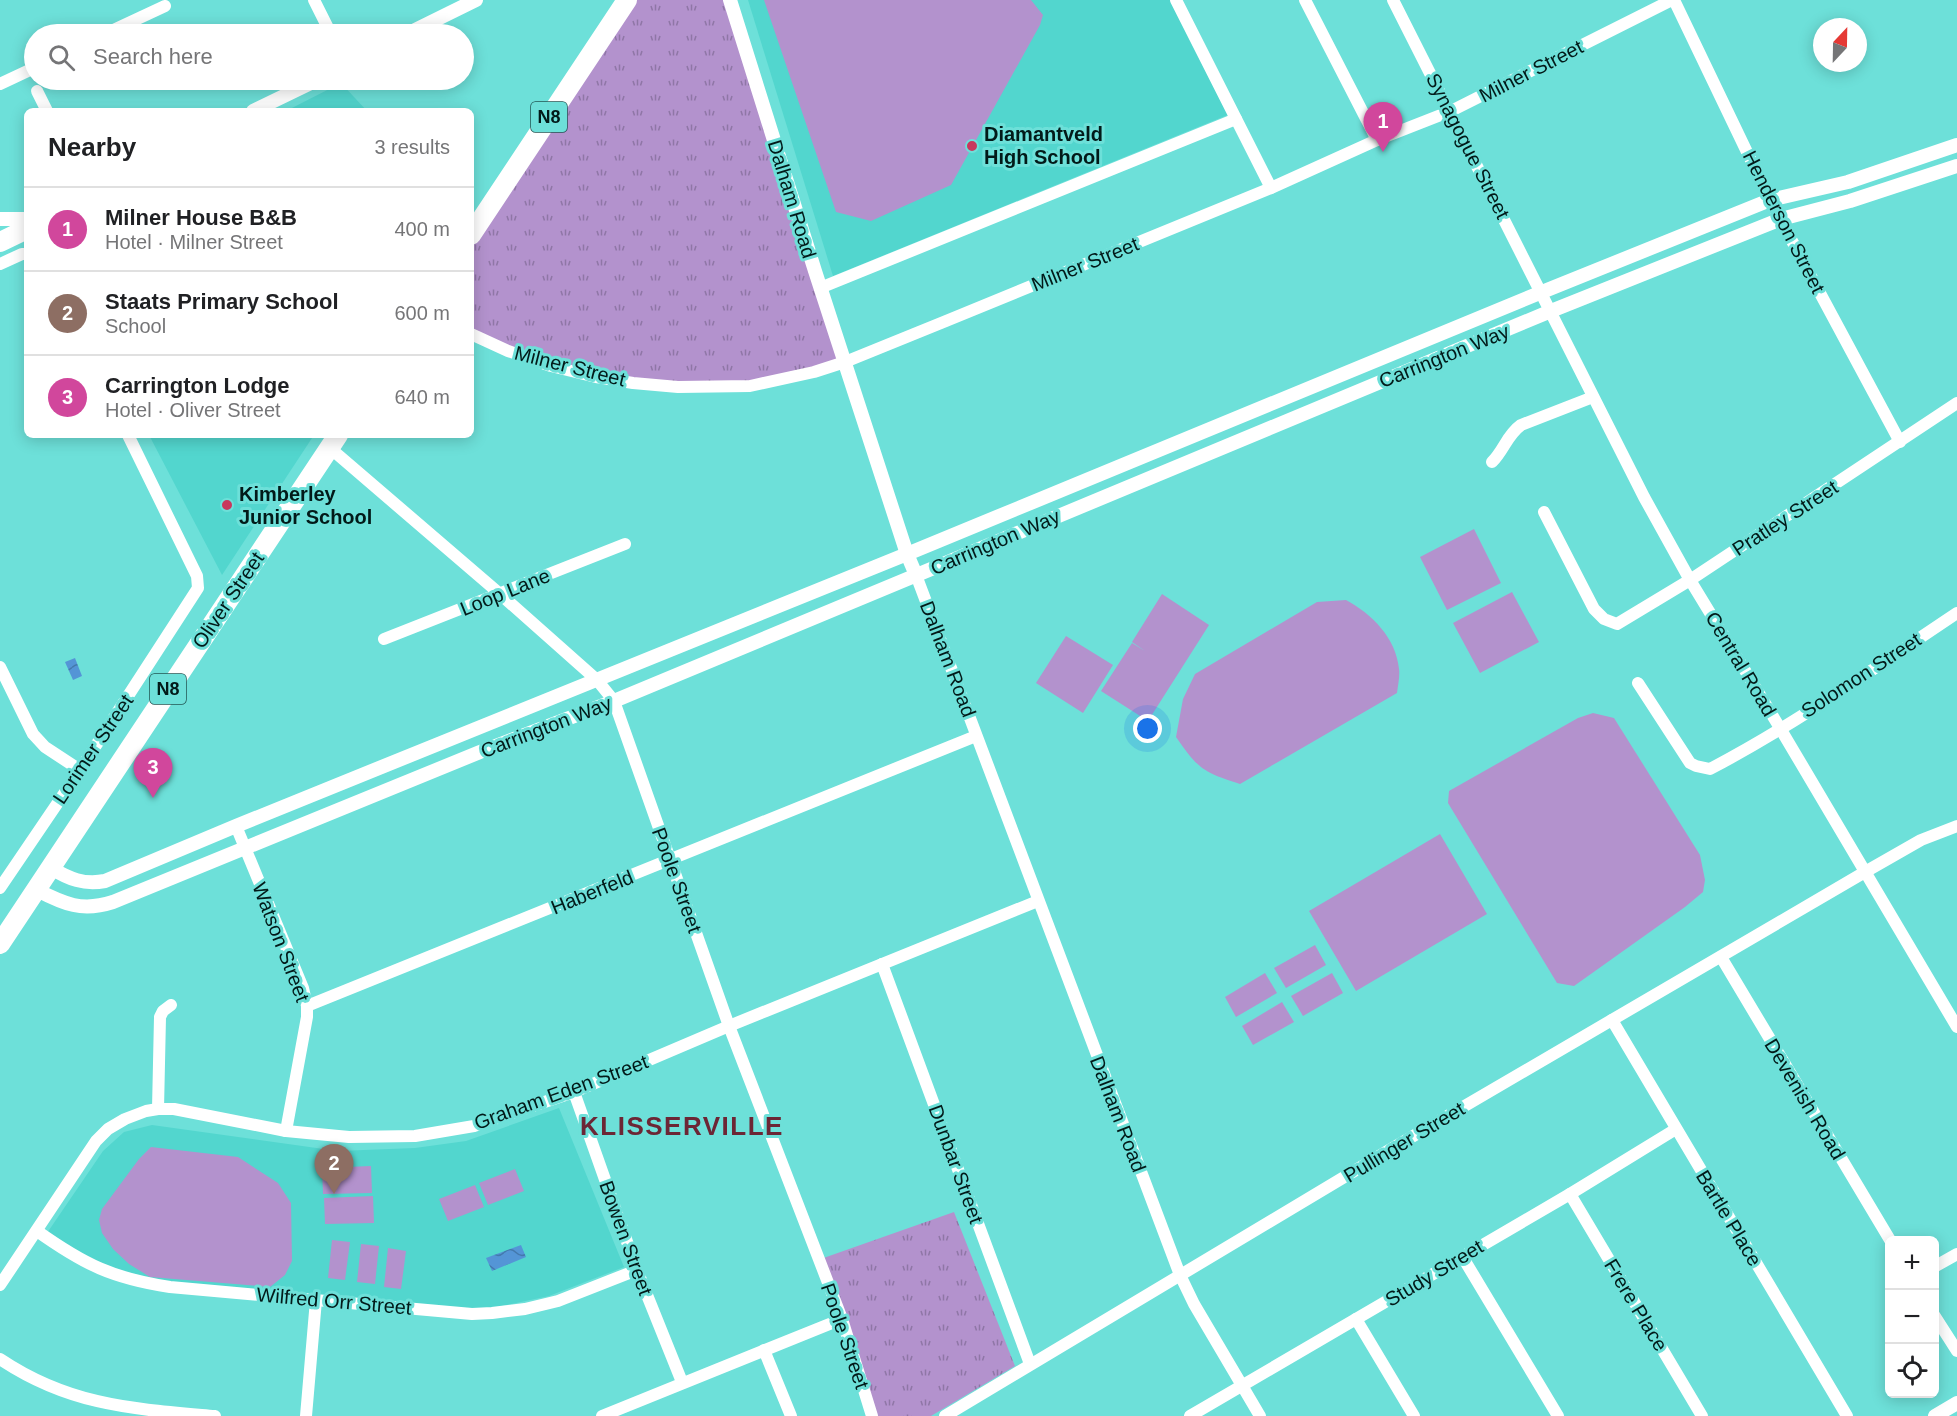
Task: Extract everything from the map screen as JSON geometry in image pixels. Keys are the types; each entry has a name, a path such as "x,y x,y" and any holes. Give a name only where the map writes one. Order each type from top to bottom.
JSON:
{"highway":[{"name":"N8","path":"474,230 627,0"},
{"path":"0,242 24,230"},
{"name":"Oliver Street","path":"0,944 334,441"}],"street":[{"path":"314,0 326,24"},
{"path":"427,24 476,0"},
{"name":"Dalham Road","path":"730,0 820,288 907,554 1180,1275 1194,1304 1260,1416"},
{"path":"1176,0 1271,188"},
{"path":"1305,0 1377,140"},
{"name":"Synagogue Street","path":"1393,0 1542,292"},
{"name":"Milner Street","path":"474,335 508,351 551,366 633,383 678,387 750,386 779,381 845,362 1271,188 1377,140 1450,111 1673,0"},
{"name":"Henderson Street","path":"1673,0 1770,200 1900,442"},
{"path":"126,24 165,6"},
{"path":"0,84 24,73"},
{"path":"259,108 296,90"},
{"path":"37,91 46,108"},
{"path":"820,288 1236,119"},
{"name":"Carrington Way","path":"51,868 77,882 92,884 105,881 1770,200 1848,182 1957,145"},
{"name":"Carrington Way","path":"37,890 75,906 84,908 101,906 480,752 614,701 1551,311 1781,219 1850,201 1957,166"},
{"path":"0,219 24,219"},
{"path":"0,264 24,254"},
{"name":"Central Road","path":"1542,292 1644,497 1690,580 1957,1028"},
{"path":"1492,462 1500,454 1512,432 1521,425 1593,397"},
{"name":"Pratley Street","path":"1544,512 1594,609 1609,622 1617,624 1690,580 1957,403"},
{"name":"Lorimer Street","path":"0,888 198,588 197,576 129,438"},
{"name":"Poole Street","path":"334,441 597,680 614,701 729,1026 842,1319 872,1416"},
{"name":"Loop Lane","path":"384,639 625,544"},
{"name":"Solomon Street","path":"1638,683 1690,763 1710,769 1863,676 1957,612"},
{"path":"0,668 33,734 45,747 80,770"},
{"name":"Haberfeld","path":"307,1006 976,736"},
{"name":"Pullinger Street","path":"945,1416 964,1411 1030,1364 1865,872 1921,840 1957,825"},
{"name":"Watson Street","path":"236,826 303,987 307,1006 305,1029 286,1131"},
{"name":"Graham Eden Street","path":"0,1285 96,1141 108,1129 146,1111 174,1109 286,1131 349,1137 415,1136 474,1126 574,1092 729,1026 1038,901"},
{"name":"Devenish Road","path":"1720,957 1888,1236"},
{"name":"Dunbar Street","path":"882,964 1030,1364"},
{"path":"158,1109 160,1017 163,1011 171,1005"},
{"name":"Bartle Place","path":"1612,1020 1847,1416"},
{"name":"Bowen Street","path":"574,1092 637,1270 682,1382"},
{"name":"Study Street","path":"1190,1416 1570,1194 1676,1129"},
{"name":"Frere Place","path":"1570,1194 1702,1416"},
{"name":"Wilfred Orr Street","path":"37,1231 70,1254 101,1270 134,1281 170,1287 472,1314 525,1309 558,1301 637,1270"},
{"path":"1939,1265 1957,1254"},
{"path":"1462,1256 1558,1416"},
{"path":"306,1416 316,1300"},
{"path":"602,1416 842,1319"},
{"path":"1356,1319 1414,1416"},
{"path":"1939,1322 1957,1351"},
{"path":"764,1350 791,1416"},
{"path":"0,1359 56,1389 106,1404 215,1416"},
{"path":"1935,1416 1957,1404"}],"shaded area":[{"name":"Diamantveld High School","path":"748,0 1171,0 1230,114 833,276"},
{"path":"327,90 348,90 364,108 292,108"},
{"name":"Kimberley Junior School","path":"151,438 312,438 222,575"},
{"path":"559,1108 624,1267 549,1296 469,1313 141,1279 110,1271 45,1236 103,1151 124,1132 152,1125 338,1151 415,1148 466,1141"}],"green space":[{"path":"633,0 725,0 844,362 793,378 703,389 553,366 474,331 474,243"},
{"path":"764,0 1031,0 1043,15 1040,25 951,185 871,221 836,212"},
{"path":"1474,529 1501,583 1447,610 1420,557"},
{"path":"1512,592 1539,642 1480,673 1453,623"},
{"path":"1162,594 1209,625 1148,721 1101,691 1132,643 1145,651 1132,642"},
{"path":"1346,600 1365,612 1388,637 1399,669 1397,693 1240,784 1217,776 1196,763 1176,737 1183,699 1195,674 1317,602"},
{"path":"1066,636 1113,665 1083,713 1036,683"},
{"path":"1593,713 1614,718 1700,855 1705,880 1703,892 1685,907 1574,986 1557,983 1448,803 1449,791 1578,718"},
{"path":"1440,834 1487,914 1356,991 1309,911"},
{"path":"1315,945 1326,965 1286,988 1274,968"},
{"path":"1265,973 1277,993 1236,1017 1225,997"},
{"path":"1332,973 1343,993 1303,1016 1291,996"},
{"path":"1282,1002 1294,1022 1253,1045 1242,1026"},
{"path":"151,1147 238,1157 278,1183 291,1203 292,1261 285,1275 270,1287 150,1277 129,1264 113,1249 102,1233 99,1220 102,1209 139,1159"},
{"path":"371,1166 372,1193 323,1194 322,1168"},
{"path":"515,1169 524,1191 488,1205 479,1183"},
{"path":"475,1185 484,1207 448,1221 439,1199"},
{"path":"373,1196 374,1223 325,1224 324,1198"},
{"path":"954,1212 1015,1366 931,1416 875,1416 815,1261"},
{"path":"332,1240 350,1242 345,1280 328,1278"},
{"path":"361,1244 379,1246 375,1284 357,1282"},
{"path":"388,1248 406,1251 401,1289 384,1287"}],"water":[{"path":"75,658 82,676 73,680 65,662"},
{"path":"521,1245 526,1257 492,1271 486,1258"}],"place":[{"name":"Diamantveld High School","path":"972,146"},
{"name":"Milner House B&B","path":"1383,152"},
{"name":"Kimberley Junior School","path":"227,505"},
{"name":"Carrington Lodge","path":"153,798"},
{"name":"Staats Primary School","path":"334,1194"}],"district":[{"name":"KLISSERVILLE","path":"682,1126"}]}
